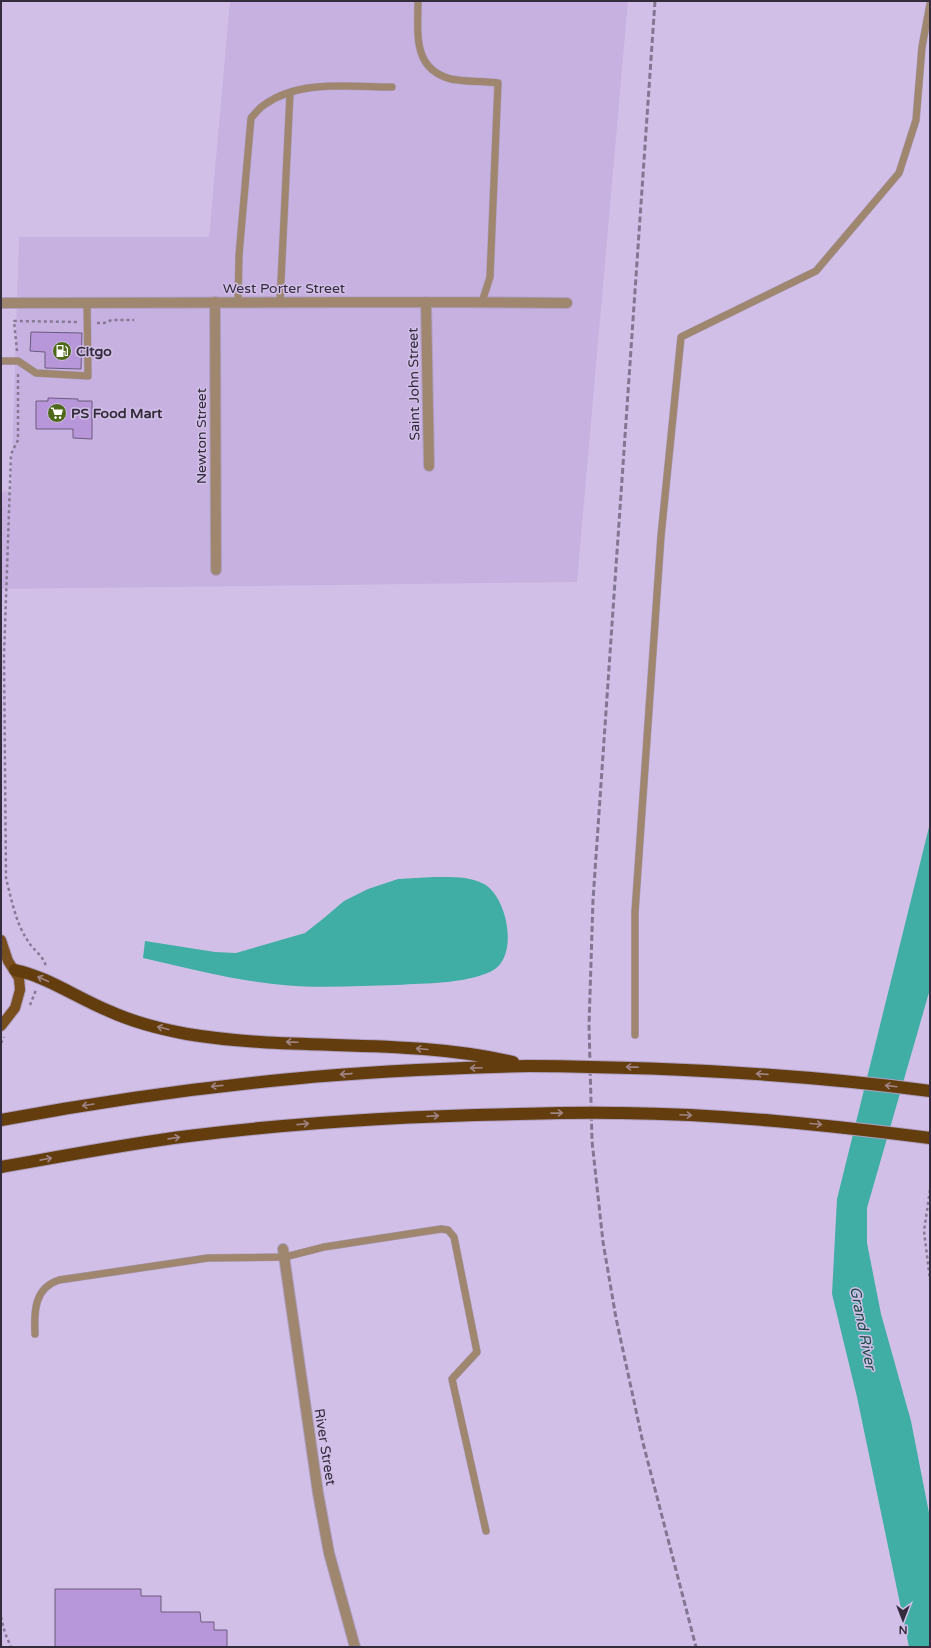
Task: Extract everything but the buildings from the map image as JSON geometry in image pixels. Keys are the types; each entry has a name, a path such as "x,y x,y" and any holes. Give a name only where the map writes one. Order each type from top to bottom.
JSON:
{"highway":[{"path":"8,962 113,1013 139,1022 186,1033 253,1040 444,1051 470,1054 529,1066"},
{"path":"1,1120 113,1101 250,1083 389,1072 529,1066 658,1068 725,1071 803,1077 930,1091"},
{"path":"3,1167 73,1154 197,1135 316,1123 448,1115 620,1112 727,1117 829,1125 930,1138"}],"main road":[{"path":"1,940 8,962 20,984 19,996 13,1012 3,1026"}],"street":[{"name":"Newton Street","path":"215,302 216,570"},
{"name":"Saint John Street","path":"426,302 429,466"},
{"name":"West Porter Street","path":"1,303 567,303"},
{"name":"River Street","path":"284,1253 318,1492 329,1553 355,1647"}],"lane":[{"path":"418,1 418,41 425,63 435,72 451,78 498,83 490,277 482,302"},
{"path":"635,1035 634,912 661,536 681,337 816,271 899,173 916,120 922,47 930,4"},
{"path":"238,302 239,255 251,118 264,105 282,95 312,87 392,87"},
{"path":"280,302 290,93"},
{"path":"1,361 18,361 36,374 88,376 87,302"},
{"path":"35,1334 35,1311 37,1300 48,1285 59,1280 208,1258 284,1253 441,1229 448,1230 452,1233 476,1352 452,1379 486,1531"}],"path":[{"path":"28,1010 46,967 45,963 27,941 13,908 6,878 4,654 11,454 18,440 18,361 14,321 104,323 112,320 134,320"},
{"path":"1,1043 3,1026"},
{"path":"930,1190 924,1231 930,1280"},
{"path":"1,1617 4,1633 11,1647"}],"shaded area":[{"path":"230,1 628,1 577,582 1,589 1,492 11,491 19,237 209,237"}],"water":[{"name":"Grand River","path":"930,823 930,989 867,1208 867,1243 881,1314 911,1421 930,1518 930,1647 909,1647 857,1397 832,1294 837,1199"},
{"path":"434,877 460,878 478,881 492,891 499,902 504,914 508,942 505,955 499,965 490,972 468,979 444,982 319,987 288,986 208,973 143,958 145,941 215,952 236,953 305,933 344,901 368,889 398,879"}],"railway":[{"path":"655,1 593,900 589,1025 592,1141 603,1242 616,1318 643,1443 696,1647"}],"place":[{"name":"Citgo","path":"62,351"},
{"name":"PS Food Mart","path":"57,413"}]}
